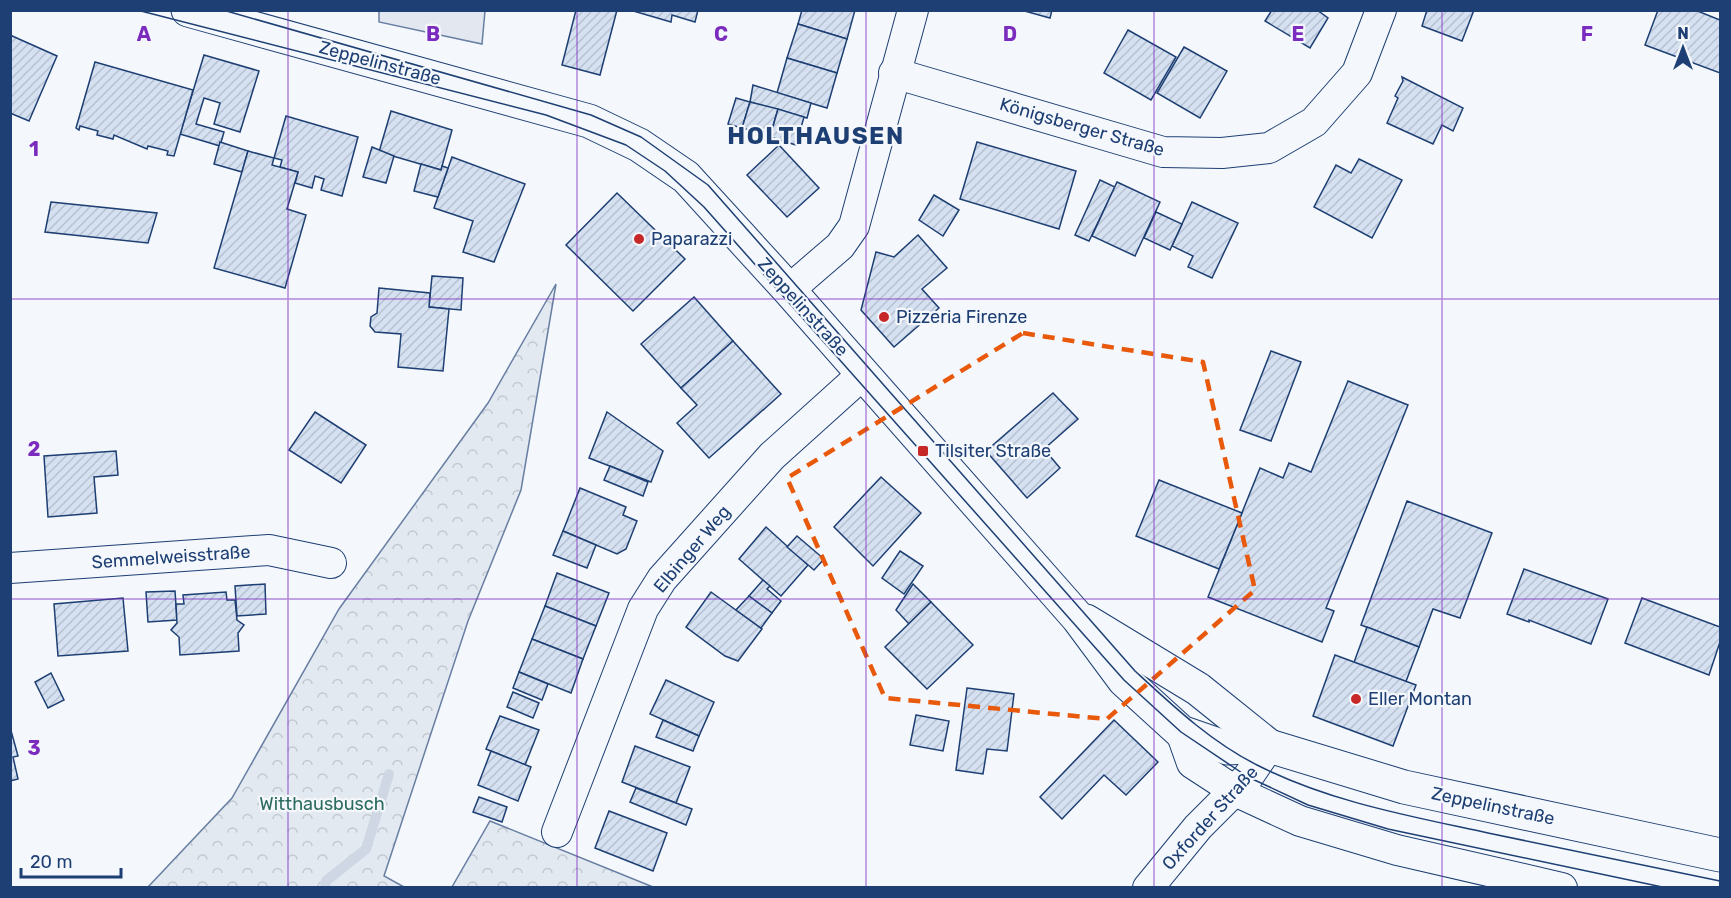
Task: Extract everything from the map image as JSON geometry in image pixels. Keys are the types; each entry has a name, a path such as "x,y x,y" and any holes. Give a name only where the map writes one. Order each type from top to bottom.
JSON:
{"main road":[{"name":"Zeppelinstraße","path":"189,10 589,121 639,145 686,177 789,290 1078,618 1124,680 1181,732 1227,748 1269,746 1404,787 1720,855"},
{"name":"Zeppelinstraße","path":"1078,618 1094,624 1198,689 1269,746"}],"street":[{"path":"789,290 840,246 854,226 913,10"},
{"name":"Königsberger Straße","path":"894,73 1163,152 1222,153 1269,148 1314,122 1357,73 1381,10"},
{"name":"Elbinger Weg","path":"557,832 643,609 662,579 772,456 863,374"},
{"name":"Semmelweisstraße","path":"10,568 269,550 331,563"},
{"name":"Zeppelinstraße","path":"1181,732 1192,763 1235,791 1300,821 1397,850 1562,888"},
{"name":"Oxforder Straße","path":"1148,888 1198,827 1235,791 1269,746"}],"highlighted area":[{"path":"1023,333 1203,362 1255,590 1107,719 885,698 787,478"}],"green space":[{"name":"Witthausbusch","path":"556,284 521,490 468,621 384,876 404,887 148,887 232,798 339,609 488,403"},
{"path":"490,821 653,887 452,887"}],"shaded area":[{"path":"379,11 485,11 482,44 379,22"}],"building":[{"path":"576,10 617,10 600,75 562,65"},
{"path":"630,10 698,10 695,22 672,15 671,22"},
{"path":"802,10 855,10 847,39 798,24"},
{"path":"1021,10 1052,10 1050,18"},
{"path":"1272,10 1317,10 1328,18 1310,48 1265,21"},
{"path":"1427,10 1474,10 1462,41 1422,26"},
{"path":"1658,10 1695,10 1720,20 1720,73 1645,45"},
{"path":"798,24 847,39 837,73 787,58"},
{"path":"1128,30 1176,57 1151,100 1104,73"},
{"path":"10,35 57,56 29,121 10,113"},
{"path":"1184,47 1227,71 1200,118 1157,93"},
{"path":"204,55 259,71 240,132 214,124 220,103 204,98 196,124 224,132 220,146 180,134"},
{"path":"787,58 837,73 827,108 777,93"},
{"path":"95,62 193,90 174,156 167,155 168,151 148,146 147,149 114,135 113,139 97,135 98,131 80,126 79,130 76,128"},
{"path":"1402,77 1463,108 1453,131 1442,125 1433,144 1387,123 1398,98 1395,96 1403,81"},
{"path":"753,85 811,103 807,118 750,102"},
{"path":"736,98 750,102 742,128 728,124"},
{"path":"750,102 778,109 770,136 742,128"},
{"path":"778,109 804,117 796,145 770,137"},
{"path":"391,111 452,130 441,170 379,152"},
{"path":"286,116 358,137 342,196 321,190 324,179 315,176 312,188 295,183 298,172 280,167 282,160 274,158"},
{"path":"220,142 248,151 242,172 214,164"},
{"path":"977,142 1076,171 1059,229 960,199"},
{"path":"779,145 819,188 787,217 747,175"},
{"path":"372,147 394,156 386,183 363,177"},
{"path":"248,151 274,158 272,165 298,172 287,209 306,215 285,288 214,268"},
{"path":"452,157 525,184 494,262 463,252 473,221 434,208"},
{"path":"1359,159 1402,180 1372,238 1314,207 1336,165 1351,173"},
{"path":"421,164 441,170 442,166 448,168 438,197 414,191"},
{"path":"1100,180 1115,187 1089,241 1075,235"},
{"path":"1117,182 1160,202 1135,256 1092,236"},
{"path":"617,193 685,259 633,311 566,245"},
{"path":"934,195 959,210 943,236 919,220"},
{"path":"51,202 157,213 148,243 45,232"},
{"path":"1192,202 1238,223 1212,278 1188,267 1193,256 1172,246"},
{"path":"1156,212 1182,224 1170,250 1144,238"},
{"path":"918,235 947,268 922,289 939,308 894,347 861,310 876,252 894,257"},
{"path":"432,276 463,278 461,310 429,307"},
{"path":"379,288 430,293 429,307 449,309 443,371 398,367 401,334 375,332 370,326 371,317 377,313"},
{"path":"694,297 733,341 681,388 641,344"},
{"path":"733,341 781,394 709,458 677,423 697,405 681,388"},
{"path":"1271,351 1301,362 1271,441 1240,430"},
{"path":"1348,381 1408,405 1326,608 1334,611 1322,642 1208,597 1260,468 1283,478 1289,463 1311,472"},
{"path":"1053,393 1078,419 1044,449 1060,468 1027,498 986,451"},
{"path":"315,412 366,445 341,483 289,450"},
{"path":"607,412 663,451 651,482 589,458"},
{"path":"116,451 118,475 94,477 97,513 48,517 44,456"},
{"path":"610,466 648,482 643,496 604,480"},
{"path":"881,477 921,513 873,566 834,527"},
{"path":"1159,480 1242,513 1219,569 1136,536"},
{"path":"580,488 626,507 623,515 637,521 626,549 617,554 563,531"},
{"path":"1407,501 1492,533 1460,618 1433,609 1419,647 1361,625"},
{"path":"766,527 808,565 781,596 739,559"},
{"path":"563,531 596,545 587,568 553,555"},
{"path":"797,536 824,559 814,570 787,547"},
{"path":"900,551 923,566 904,594 882,578"},
{"path":"1524,569 1608,599 1591,644 1507,614"},
{"path":"557,573 609,593 596,626 545,606"},
{"path":"763,580 770,586 767,589 781,601 772,613 749,596"},
{"path":"265,584 266,614 237,616 235,586"},
{"path":"913,584 931,602 909,624 896,610"},
{"path":"175,591 177,620 148,622 146,592"},
{"path":"226,592 227,600 235,600 237,620 244,625 238,633 239,651 180,655 179,637 171,630 177,623 176,604 184,604 183,595"},
{"path":"711,592 762,629 738,661 725,656 686,627"},
{"path":"749,596 772,613 761,628 736,610"},
{"path":"123,598 128,651 58,656 54,604"},
{"path":"1642,598 1720,627 1720,642 1709,675 1625,643"},
{"path":"931,602 973,645 927,689 885,647"},
{"path":"545,606 596,626 583,659 532,639"},
{"path":"1367,627 1419,647 1405,684 1353,665"},
{"path":"532,639 583,659 571,693 519,672"},
{"path":"1335,655 1416,685 1393,746 1313,716"},
{"path":"519,672 548,684 542,700 513,688"},
{"path":"51,673 64,700 48,708 35,682"},
{"path":"666,680 714,702 699,736 650,714"},
{"path":"967,688 1014,694 1007,751 987,749 983,774 956,770"},
{"path":"513,692 539,703 533,718 507,707"},
{"path":"916,715 949,721 943,751 910,745"},
{"path":"500,716 539,730 525,765 486,749"},
{"path":"663,720 699,736 693,751 656,737"},
{"path":"1114,720 1158,762 1126,795 1104,775 1062,819 1040,797"},
{"path":"10,727 18,756 13,757 18,779 10,781"},
{"path":"635,746 690,767 676,803 622,782"},
{"path":"491,751 531,767 518,801 478,785"},
{"path":"636,788 692,809 686,825 630,802"},
{"path":"479,797 507,807 502,822 473,812"},
{"path":"609,811 667,833 653,871 595,848"}],"waterway":[{"path":"325,888 326,881 366,849 389,774"}],"tram line":[{"path":"137,10 546,115 626,145 665,171 704,207 1124,680 1181,732 1248,777 1308,805 1388,829 1667,888"},
{"path":"223,10 591,115 641,137 708,185 1135,671 1193,722 1240,756 1313,789 1371,806 1488,833 1720,881"}],"place":[{"name":"Paparazzi","path":"639,239"},
{"name":"Pizzeria Firenze","path":"884,317"},
{"name":"Tilsiter Straße","path":"923,451"},
{"name":"Eller Montan","path":"1356,699"}],"district":[{"name":"HOLTHAUSEN","path":"816,136"}]}
